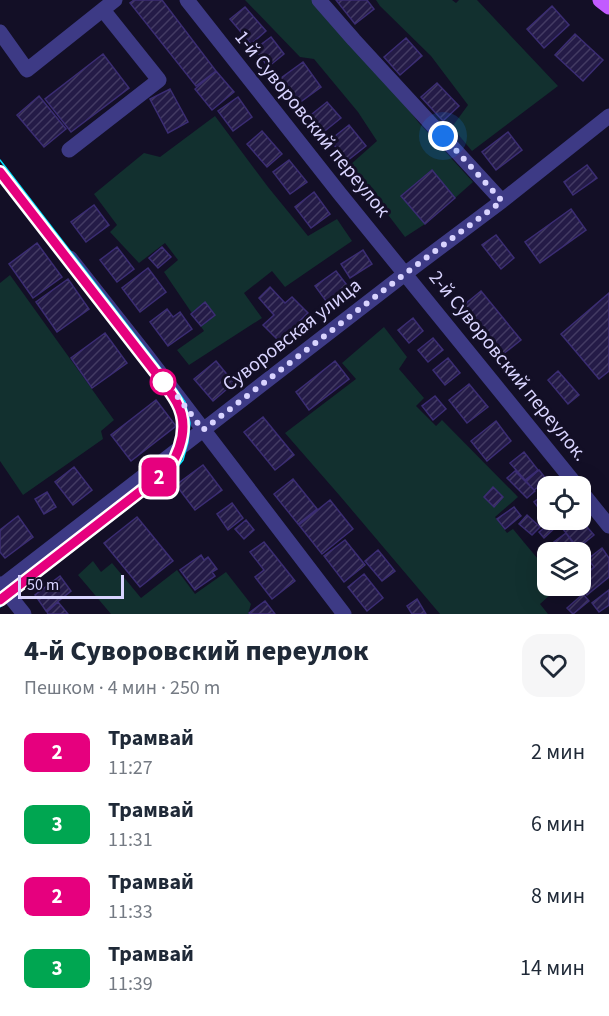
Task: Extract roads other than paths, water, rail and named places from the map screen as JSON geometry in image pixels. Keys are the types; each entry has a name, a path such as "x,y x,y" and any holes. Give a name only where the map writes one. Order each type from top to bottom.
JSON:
{"main road":[{"path":"600,0 609,8"}],"street":[{"name":"1-й Суворовский переулок","path":"187,0 340,194 406,273"},
{"path":"319,0 502,201"},
{"path":"0,32 27,70 109,5 159,80 69,150"},
{"name":"Суворовская улица","path":"1,586 502,201 609,116"},
{"path":"70,258 344,614"},
{"name":"2-й Суворовский переулок.","path":"406,273 569,476"},
{"name":"2-й Суворовский переулок.","path":"591,504 609,526"},
{"path":"1,586 24,614"}],"tram line":[{"path":"0,160 172,383 185,402 190,423 183,460 172,474 0,607"},
{"name":"2","path":"0,172 166,386 178,405 183,427 180,448 169,469 0,600"}]}
